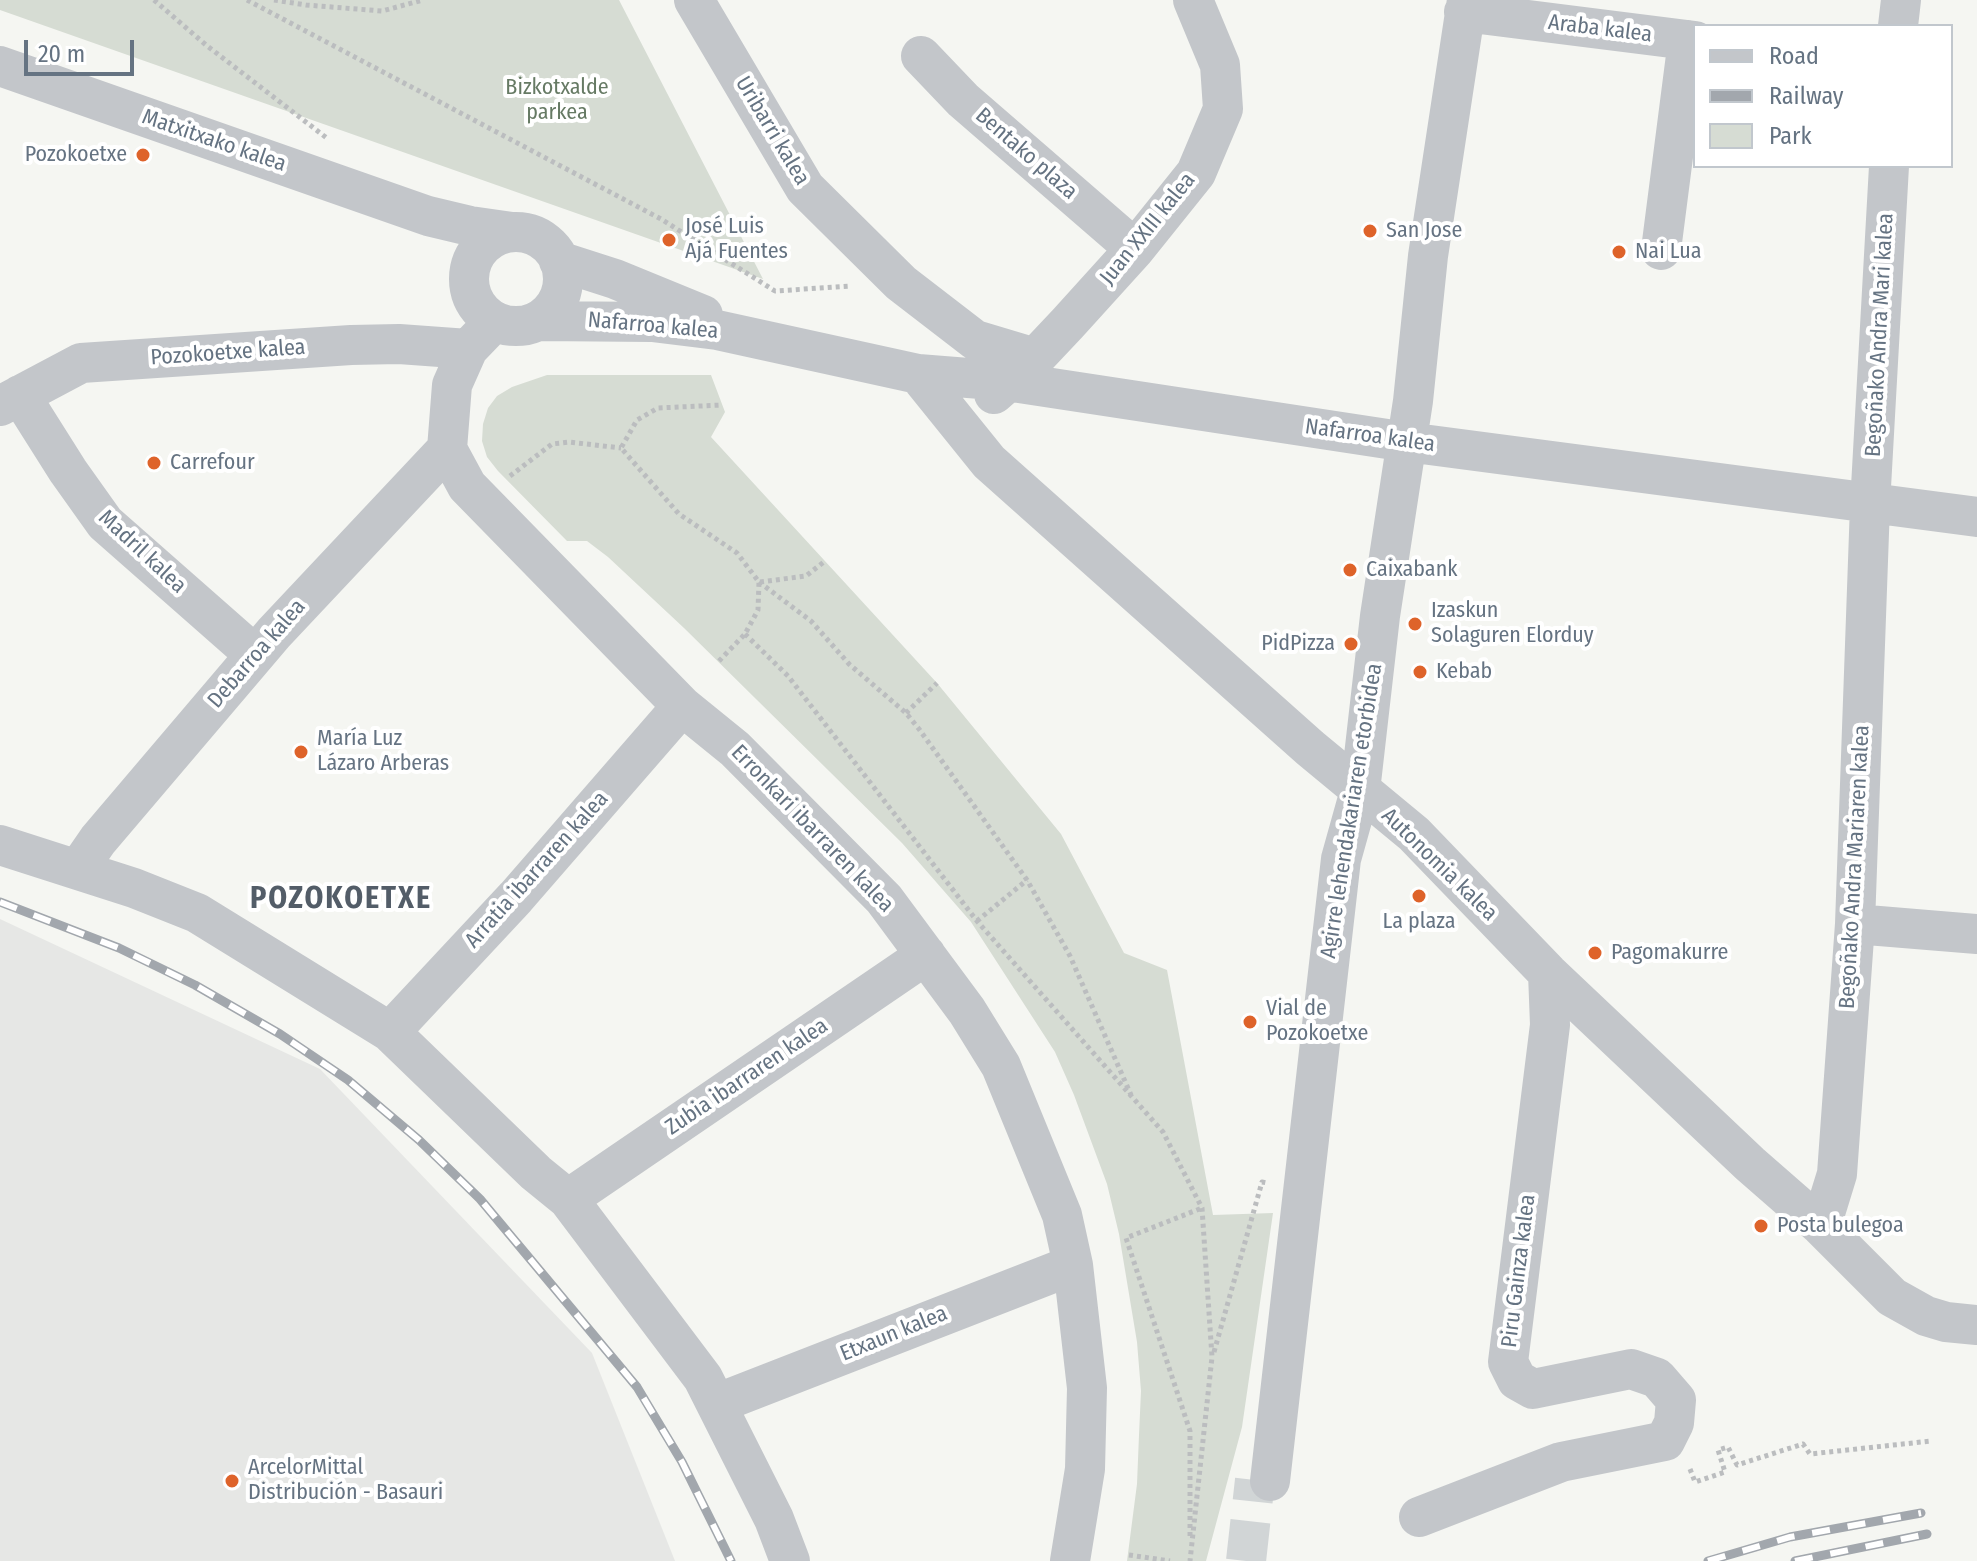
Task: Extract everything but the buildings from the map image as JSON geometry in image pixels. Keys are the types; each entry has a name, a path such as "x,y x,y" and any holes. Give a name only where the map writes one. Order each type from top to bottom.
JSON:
{"street":[{"name":"Uribarri kalea","path":"694,0 805,188 901,283 1008,369"},
{"name":"Juan XXIII kalea","path":"961,429 1008,369 1135,249 1196,173 1223,109 1220,65 1193,0"},
{"path":"1898,24 1901,0"},
{"name":"Araba kalea","path":"1465,6 1691,41 1661,250"},
{"name":"Agirre lehendakariaren etorbidea","path":"1270,1481 1341,859 1360,791 1380,616 1407,442 1428,256 1465,6"},
{"name":"Bentako plaza","path":"921,56 963,100 1135,249"},
{"name":"Matxitxako kalea","path":"0,66 428,216 512,232"},
{"name":"Begoñako Andra Mari kalea","path":"1870,505 1889,168"},
{"path":"428,216 481,312 481,336 452,385 447,449"},
{"path":"468,286 468,273 479,249 490,238 512,232 534,234 547,242 559,261 563,283 559,298 540,321 525,326 509,326 481,336"},
{"name":"Nafarroa kalea","path":"559,261 615,279 766,339"},
{"name":"Nafarroa kalea","path":"540,321 652,322 766,339 918,374 1008,369 1407,442 1977,517"},
{"name":"Pozokoetxe kalea","path":"10,401 81,363 399,344 481,336"},
{"name":"Autonomia kalea","path":"918,374 989,462 1360,791 1414,834 1548,973 1750,1164 1821,1226 1892,1297 1926,1316 1946,1322 1977,1325"},
{"name":"Madril kalea","path":"10,401 68,471 105,523 255,655"},
{"name":"Debarroa kalea","path":"78,869 98,840 255,655 447,449"},
{"name":"Erronkari ibarraren kalea","path":"447,449 467,486 682,706 735,749 884,899 967,1011 1001,1066 1062,1215 1073,1265 1087,1388 1085,1469 1070,1561"},
{"name":"Begoñako Andra Mariaren kalea","path":"1821,1226 1837,1174 1855,924 1870,505"},
{"name":"Arratia ibarraren kalea","path":"390,1032 516,897 682,706"},
{"path":"0,845 134,888 197,913 390,1032 536,1173 568,1199 703,1378 774,1519 790,1561"},
{"path":"1855,924 1977,934"},
{"name":"Zubia ibarraren kalea","path":"568,1199 926,955"},
{"name":"Piru Gainza kalea","path":"1419,1517 1561,1462 1665,1441 1674,1423 1676,1400 1657,1378 1644,1373 1631,1369 1533,1389 1517,1380 1508,1362 1550,1025 1548,973"},
{"name":"Etxaun kalea","path":"716,1404 1073,1265"}],"path":[{"path":"154,0 206,45 328,138 342,144"},
{"path":"247,0 661,219 775,291 901,283"},
{"path":"274,0 382,11 423,0"},
{"path":"621,448 637,420 658,408 722,405"},
{"path":"506,479 552,444 569,442 621,448 679,514 737,553 759,582 811,621 849,664 906,713 1027,880 1070,956 1133,1100"},
{"path":"759,582 806,576 825,561"},
{"path":"719,661 745,634 758,610 759,582"},
{"path":"745,634 788,676 977,921 1163,1132 1202,1208 1212,1357 1190,1561"},
{"path":"906,713 937,683"},
{"path":"977,921 1027,880"},
{"path":"1190,1561 1190,1431 1126,1238 1202,1208"},
{"path":"1690,1468 1695,1482 1725,1472 1718,1450 1728,1447 1737,1465 1803,1444 1810,1454 1931,1441"},
{"path":"1129,1555 1170,1561"}],"shaded area":[{"path":"0,919 320,1069 592,1353 675,1561 0,1561"}],"green space":[{"name":"Bizkotxalde parkea","path":"0,0 619,0 763,279 0,10"},
{"path":"547,375 711,375 725,412 711,437 937,683 1061,834 1124,953 1167,970 1213,1215 1273,1213 1242,1427 1206,1561 1127,1561 1137,1484 1141,1391 1137,1342 1119,1234 1107,1184 1055,1052 971,922 902,843 608,557 587,541 567,541 487,457 482,441 488,408 497,396 512,387"}],"tunnel":[{"path":"1246,1561 1255,1480"}],"railway":[{"path":"0,902 119,948 195,985 280,1034 348,1080 419,1140 480,1199 637,1387 682,1462 731,1561"},
{"path":"1708,1561 1790,1537 1921,1513"},
{"path":"1795,1561 1927,1534"}],"place":[{"name":"Pozokoetxe","path":"143,155"},
{"name":"San Jose","path":"1370,231"},
{"name":"José Luis Ajá Fuentes","path":"669,240"},
{"name":"Nai Lua","path":"1619,252"},
{"name":"Carrefour","path":"154,463"},
{"name":"Caixabank","path":"1350,570"},
{"name":"Izaskun Solaguren Elorduy","path":"1415,624"},
{"name":"PidPizza","path":"1351,644"},
{"name":"Kebab","path":"1420,672"},
{"name":"María Luz Lázaro Arberas","path":"301,752"},
{"name":"La plaza","path":"1419,896"},
{"name":"Pagomakurre","path":"1595,953"},
{"name":"Vial de Pozokoetxe","path":"1250,1022"},
{"name":"Posta bulegoa","path":"1761,1226"},
{"name":"ArcelorMittal Distribución - Basauri","path":"232,1481"}],"district":[{"name":"POZOKOETXE","path":"341,900"}]}
